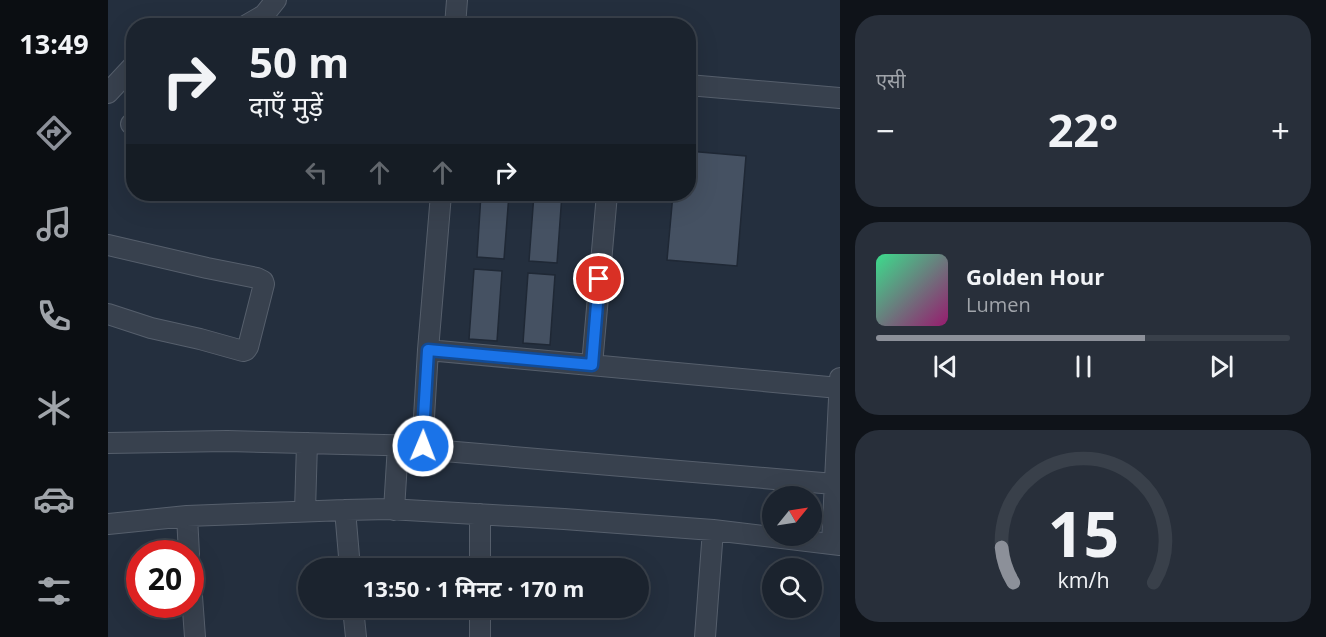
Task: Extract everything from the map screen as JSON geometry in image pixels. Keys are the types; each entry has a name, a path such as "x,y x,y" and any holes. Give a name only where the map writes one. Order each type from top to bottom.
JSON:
{"street":[{"path":"259,18 276,0"},
{"path":"456,18 457,0"},
{"path":"108,93 126,74"},
{"path":"696,86 840,98"},
{"path":"423,446 428,350 440,201"},
{"path":"592,365 606,201"},
{"path":"108,245 257,278 264,284 248,347 243,351 151,328 108,314"},
{"path":"108,524 187,516 394,510 713,530 836,544 834,484 840,383 592,365 428,350"},
{"path":"108,443 226,441 423,446 444,451 834,484"},
{"path":"305,511 307,443"},
{"path":"394,510 398,445"},
{"path":"345,510 349,558"},
{"path":"480,514 480,558"},
{"path":"187,516 188,540"},
{"path":"705,637 713,530"},
{"path":"194,618 195,637"},
{"path":"354,618 356,637"},
{"path":"480,618 480,637"}],"building":[{"path":"696,152 746,156 737,266 667,260 672,201 696,201"},
{"path":"481,201 508,201 504,259 477,257"},
{"path":"533,201 561,201 557,263 529,261"},
{"path":"474,269 502,271 497,341 469,339"},
{"path":"528,273 555,275 550,345 523,343"}],"route":[{"path":"423,446 428,350 592,365 599,279"}]}
